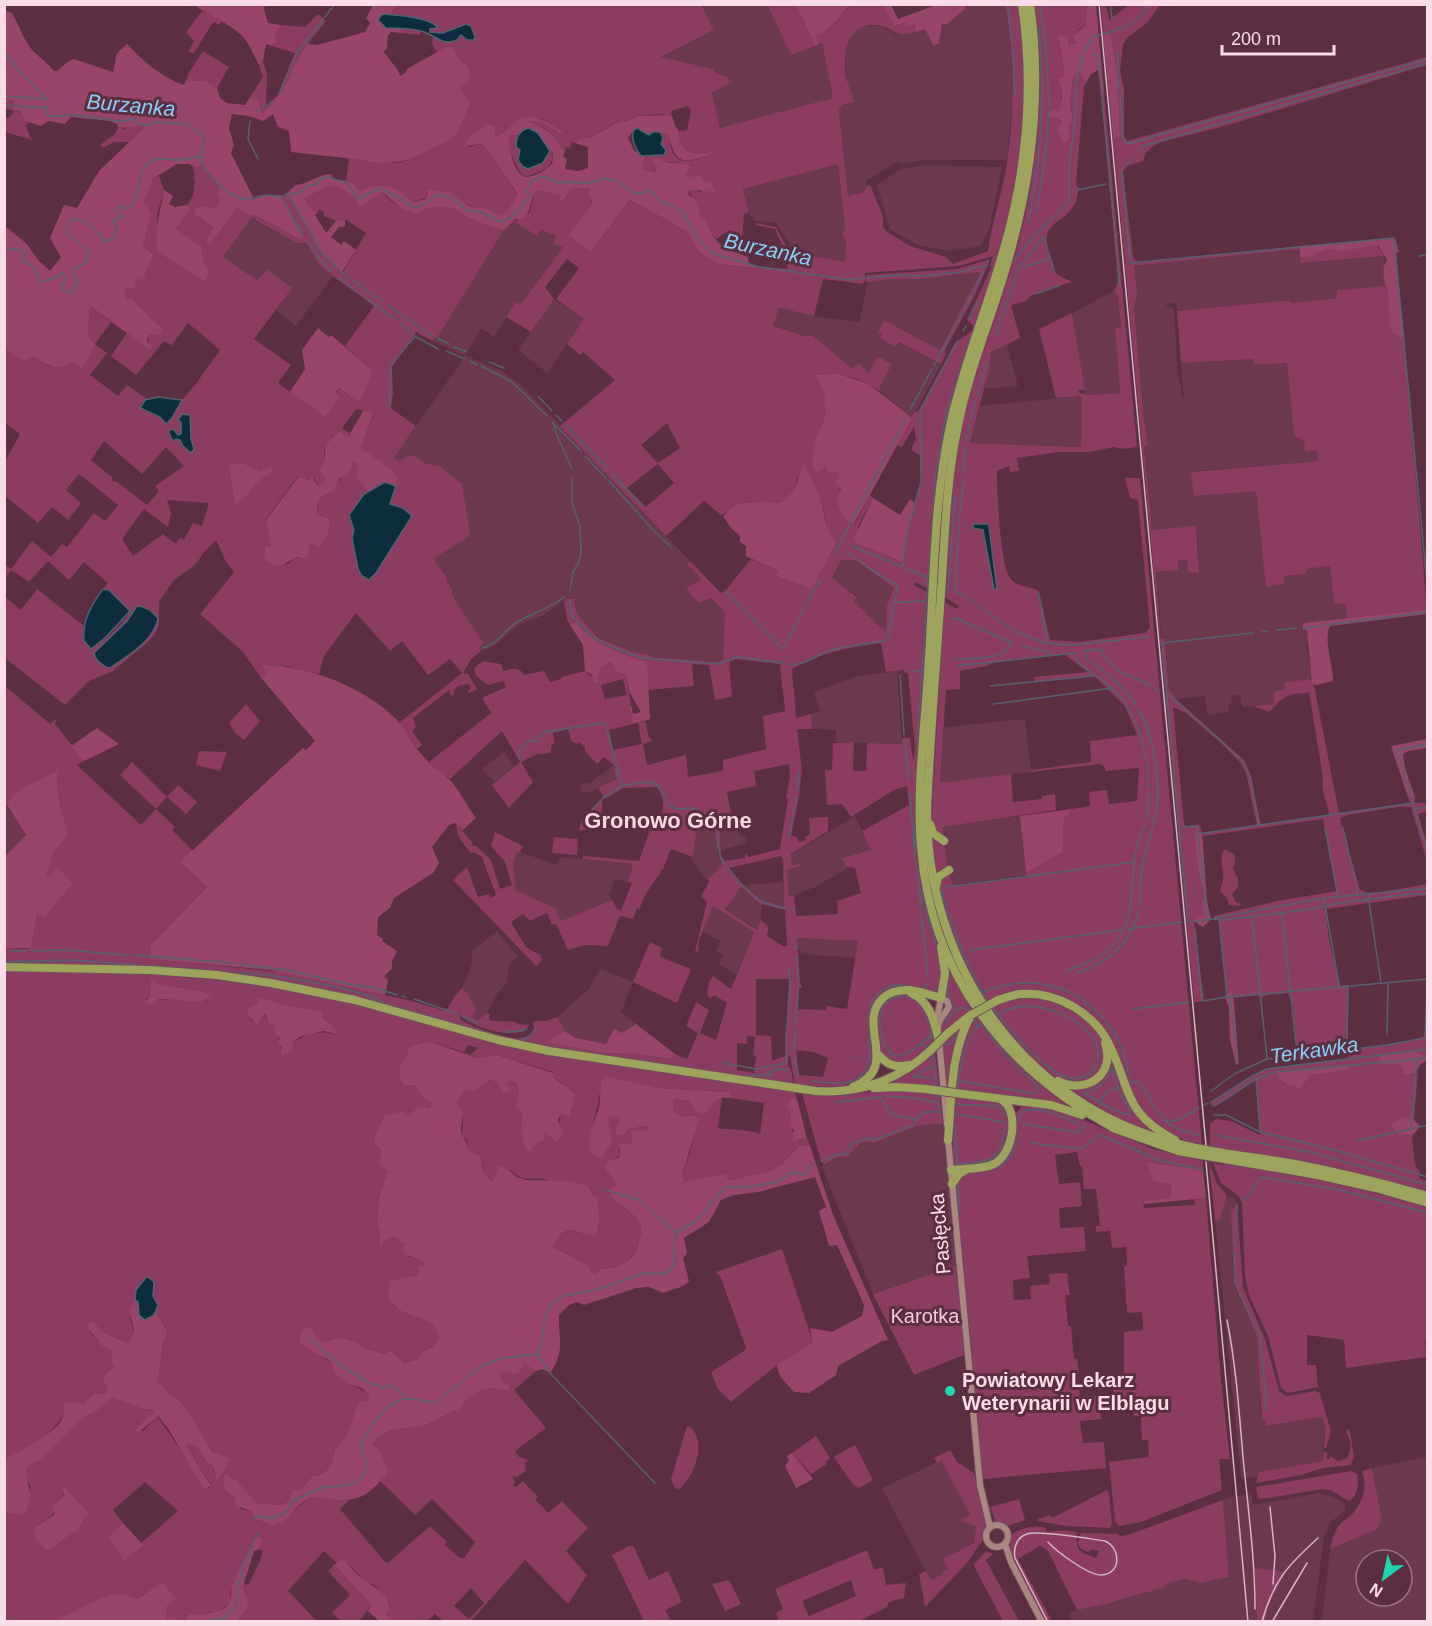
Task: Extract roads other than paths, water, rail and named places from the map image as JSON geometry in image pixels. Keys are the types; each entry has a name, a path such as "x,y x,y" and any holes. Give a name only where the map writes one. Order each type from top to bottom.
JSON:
{"highway":[{"path":"843,1091 868,1078 874,1067 878,1054 874,1023 876,1007 886,995 912,990 941,998 944,985 944,964 923,870 920,816 940,493 945,453 958,393 1004,249 1023,162 1028,83 1022,4"},
{"path":"1030,4 1035,85 1031,154 1016,233 965,395 953,454 945,536 927,811 927,847 936,898 950,943 972,987 1001,1029 1034,1065 1071,1095 1113,1120 1150,1136 1190,1147 1319,1169 1428,1196"},
{"path":"927,811 933,833 944,841"},
{"path":"936,898 937,880 940,875 949,870"},
{"path":"933,917 951,962 965,989 985,1021 1003,1042 1030,1070 1056,1092 1116,1129"},
{"path":"4,967 160,971 271,983 355,1000 498,1040 549,1051 807,1090 843,1091 898,1087 1031,1101 1073,1111 1178,1151 1318,1175 1428,1203"},
{"path":"904,990 919,998 926,1005 933,1018 939,1041"},
{"path":"858,1089 888,1079 916,1063 971,1015 998,1000 1020,994 1051,997 1079,1010 1099,1030 1111,1048 1126,1090 1140,1113 1155,1128 1190,1147"},
{"path":"948,1140 958,1046 963,1029 971,1015"},
{"path":"1034,1065 1069,1086 1082,1086 1092,1082 1103,1071 1107,1059 1107,1049 1099,1030"},
{"path":"878,1054 885,1062 895,1066 916,1063"},
{"path":"951,1170 992,1165 1004,1155 1010,1142 1012,1113 1007,1103 996,1097"},
{"path":"1012,1113 1020,1104 1031,1101"},
{"path":"952,1184 959,1174 969,1168"}],"main road":[{"name":"Pasłęcka","path":"941,998 947,1001 949,1006 938,1026 979,1476 993,1526"},
{"path":"993,1526 1002,1526 1008,1532 1008,1538 1002,1546 991,1545 987,1540 986,1533 993,1526"},
{"path":"1002,1546 1042,1622"}],"water":[{"path":"381,15 429,21 438,28 430,29 430,32 443,33 466,24 471,26 475,37 474,40 467,40 461,35 457,40 447,42 417,30 386,28 378,20"},
{"path":"529,128 538,133 550,151 543,163 528,169 518,160 520,150 516,147 519,135"},
{"path":"637,128 649,135 653,132 660,132 663,138 661,144 666,150 664,155 641,156 633,140 634,130"},
{"path":"158,397 182,400 166,424 160,417 140,408 145,400"},
{"path":"182,414 190,415 191,439 194,449 191,453 180,440 173,441 168,431 173,429 178,435 181,434 181,422 178,420"},
{"path":"385,482 396,486 390,504 403,508 412,516 376,573 369,580 362,576 358,569 352,538 354,530 349,515 364,494"},
{"path":"973,524 988,524 997,590 994,589 983,530 973,528"},
{"path":"103,589 109,590 130,611 105,638 91,649 84,641 84,627 91,607"},
{"path":"137,606 146,608 156,615 158,618 156,626 146,640 132,653 110,668 105,666 98,661 94,653 127,621"},
{"path":"147,1276 154,1282 153,1296 158,1305 154,1315 145,1320 139,1315 138,1302 135,1300 136,1290"}],"waterway":[{"path":"324,18 335,4"},
{"path":"1037,212 1048,124 1047,64 1040,4"},
{"path":"1110,4 1112,18"},
{"name":"Burzanka","path":"1012,263 1031,239 1069,202 1069,167 1075,120 1076,82 1083,53 1095,36 1133,22 1139,18 1148,4"},
{"path":"1008,8 1012,41"},
{"path":"279,94 298,51 322,21"},
{"path":"1028,222 1041,125 1042,78 1039,28"},
{"path":"1013,48 1015,96"},
{"name":"Burzanka","path":"4,51 19,71 44,95 46,101"},
{"path":"1117,52 1123,139 1127,144 1428,59"},
{"path":"1093,54 1098,57 1120,288"},
{"path":"1139,151 1143,146 1428,63"},
{"path":"4,96 45,99"},
{"path":"263,108 273,101"},
{"path":"4,105 45,108"},
{"name":"Burzanka","path":"46,105 46,115 53,117 77,115 121,121 134,118 139,124 148,125 157,122 188,124 205,138 200,153 202,162 211,177 224,189 246,200 265,195 282,196"},
{"path":"250,121 248,139 258,159"},
{"path":"4,248 22,250 23,261 33,267 40,282 53,279 63,273 65,278 62,288 71,293 78,283 73,274 76,268 86,263 90,251 68,235 67,229 71,219 81,220 94,229 104,241 110,240 117,228 112,220 122,217 117,208 120,206 128,209 133,204 147,164 159,158 179,160 200,156"},
{"path":"1124,167 1130,162 1131,157"},
{"path":"1122,170 1130,263 1394,238 1428,594"},
{"name":"Burzanka","path":"286,194 300,193 307,186 317,184 322,178 328,177 346,183 359,199 380,188 412,207 422,206 437,195 448,197 466,210 484,213 500,222 509,219 520,209 529,197 527,189 535,179 544,176 555,182 589,183 603,179 616,180 635,194 651,191 661,202 674,206 683,213 701,243 714,254 760,267 851,280 863,278"},
{"path":"1077,190 1106,184"},
{"path":"286,195 293,202 322,253 337,268"},
{"path":"281,197 303,235"},
{"path":"1044,237 1055,273"},
{"path":"996,336 1019,267 1044,237"},
{"path":"308,242 331,271"},
{"path":"1419,256 1428,254"},
{"path":"1024,267 1050,259"},
{"name":"Burzanka","path":"866,278 960,272 987,266 988,260"},
{"path":"340,271 347,276"},
{"path":"964,309 984,271"},
{"path":"339,278 357,291"},
{"path":"350,278 382,301"},
{"path":"1035,294 1059,286"},
{"path":"366,298 396,320"},
{"path":"969,319 978,301"},
{"path":"388,305 432,336"},
{"path":"957,323 962,313"},
{"path":"400,323 416,337 438,349"},
{"path":"934,366 955,326"},
{"path":"963,331 966,326"},
{"path":"915,855 919,717 935,477 946,414 971,335"},
{"path":"389,407 391,365 415,336"},
{"path":"437,338 449,344"},
{"path":"902,567 907,534 921,482 920,411 958,340"},
{"path":"454,347 467,352"},
{"path":"446,351 465,359"},
{"path":"470,361 477,365"},
{"path":"489,362 504,368"},
{"path":"977,396 987,362"},
{"path":"481,366 512,382 547,416"},
{"path":"910,410 932,369"},
{"path":"538,396 552,411"},
{"path":"970,420 976,400"},
{"path":"556,415 562,421"},
{"path":"834,554 906,418"},
{"path":"553,422 572,469"},
{"path":"553,423 581,451"},
{"path":"966,441 969,424"},
{"path":"566,425 609,470"},
{"path":"963,473 965,448"},
{"path":"585,456 606,478"},
{"path":"613,475 642,505"},
{"path":"570,590 573,572 581,553 580,526 572,503 572,477"},
{"path":"959,522 964,478"},
{"path":"609,481 671,547"},
{"path":"950,562 955,496"},
{"path":"959,526 955,592 963,595 1016,632 1045,643 1072,645 1148,637"},
{"path":"852,546 900,566"},
{"path":"789,664 804,662 836,649 885,641 889,637 898,586 848,553"},
{"path":"948,592 950,567"},
{"path":"906,569 927,577"},
{"path":"807,603 820,580"},
{"path":"725,591 783,649 806,605"},
{"path":"1038,592 1048,643"},
{"path":"482,648 495,642 519,621 551,606 564,597"},
{"path":"570,600 572,616 590,635 605,644 641,658 718,664 737,657 784,663"},
{"path":"895,602 925,601"},
{"path":"1325,625 1428,612"},
{"path":"952,619 955,618 1013,643"},
{"path":"1303,628 1321,626"},
{"path":"1277,630 1296,628"},
{"path":"1262,632 1268,631"},
{"path":"1188,921 1162,643 1253,633"},
{"path":"955,659 994,656 1002,653 1012,644"},
{"path":"1021,646 1050,652 1050,655"},
{"path":"1136,705 1117,682 1087,659 1084,651 1101,649 1105,658 1116,669 1151,686"},
{"path":"956,666 1075,653 1077,659"},
{"path":"1078,661 1119,695 1135,720 1144,749"},
{"path":"912,672 921,671"},
{"path":"900,675 904,735"},
{"path":"990,686 1093,676"},
{"path":"993,704 1112,688"},
{"path":"1154,688 1159,692"},
{"path":"1168,694 1240,758 1250,776 1259,824"},
{"path":"1138,709 1152,745 1158,788 1156,813 1142,868 1140,905"},
{"path":"544,732 603,723 605,726"},
{"path":"607,730 622,786"},
{"path":"519,759 521,748 529,741 536,741 543,733"},
{"path":"905,740 909,781"},
{"path":"1428,744 1397,750 1428,853"},
{"path":"1145,754 1146,759"},
{"path":"1147,763 1147,770"},
{"path":"797,792 799,771"},
{"path":"1148,774 1148,780"},
{"path":"586,816 604,797 622,786 644,782 655,784 660,787 669,806 678,809 694,808 714,820 723,863"},
{"path":"1148,784 1149,788"},
{"path":"910,793 914,848"},
{"path":"1147,819 1149,793"},
{"path":"796,796 796,802"},
{"path":"1198,834 1413,803"},
{"path":"793,813 795,806"},
{"path":"1414,809 1428,807"},
{"path":"789,837 793,817"},
{"path":"1066,971 1100,956 1112,947 1120,936 1130,911 1135,855 1145,824"},
{"path":"1181,827 1197,826 1207,918"},
{"path":"1325,828 1338,897"},
{"path":"1343,828 1358,893"},
{"path":"915,856 919,883"},
{"path":"946,887 1135,862"},
{"path":"728,868 741,884 760,901 786,909"},
{"path":"919,885 939,956"},
{"path":"940,885 960,945 988,1002"},
{"path":"1215,918 1324,898 1428,888"},
{"path":"919,891 928,977"},
{"path":"1194,921 1223,920 1313,909 1338,903 1428,894"},
{"path":"1368,895 1381,982"},
{"path":"1324,899 1339,985"},
{"path":"1076,973 1098,964 1117,950 1131,932 1139,910"},
{"path":"1282,913 1297,1054"},
{"path":"1252,917 1267,1058"},
{"path":"1219,920 1227,996"},
{"path":"1186,922 1190,921"},
{"path":"1129,929 1182,922"},
{"path":"1195,929 1202,1001 1428,979"},
{"path":"970,950 1121,930"},
{"path":"31,951 66,950 126,955"},
{"path":"11,951 25,951"},
{"path":"135,955 232,963"},
{"path":"797,957 797,963"},
{"path":"1425,1037 1428,958"},
{"path":"4,962 72,960 213,971"},
{"path":"237,964 287,970 376,988 397,995"},
{"path":"797,966 798,981"},
{"path":"788,1011 789,968"},
{"path":"230,973 287,978 334,986 386,1004 518,1041"},
{"path":"949,974 948,994 955,1010"},
{"path":"1387,1035 1388,982"},
{"path":"923,989 928,983"},
{"path":"983,992 1021,983 1056,987 1072,994 1102,1016 1114,1032 1129,1076"},
{"path":"811,1081 843,1083 860,1076 867,1067 869,1056 868,1021 873,999 887,987 907,985 922,989"},
{"path":"1347,1048 1348,986"},
{"path":"930,991 939,988"},
{"path":"795,1025 798,993"},
{"path":"1230,996 1238,1064"},
{"path":"910,997 895,997 886,1003 881,1013 880,1024 886,1047 892,1054 904,1055 931,1036"},
{"path":"414,999 458,1014"},
{"path":"914,999 928,1019 932,1043"},
{"path":"1133,1009 1189,1002"},
{"path":"991,1006 998,1015 1024,1045 1054,1071 1066,1077 1077,1078 1089,1074 1095,1067 1098,1052 1095,1042 1089,1032 1069,1018 1032,1006 1006,1010 1002,1012 997,1014"},
{"path":"942,1025 958,1008 967,1008 971,1013"},
{"path":"787,1028 788,1013"},
{"path":"463,1017 478,1025"},
{"path":"974,1017 977,1026"},
{"path":"957,1091 966,1046 981,1024 1009,1059 1038,1087 1038,1090 1031,1093 960,1081"},
{"path":"504,1032 527,1029"},
{"path":"794,1051 795,1029"},
{"path":"520,1041 535,1030"},
{"path":"786,1031 786,1038"},
{"path":"944,1045 951,1043 959,1031"},
{"path":"1211,1091 1236,1073 1267,1059 1388,1045 1428,1037"},
{"path":"523,1042 562,1049"},
{"path":"723,1063 756,1069 786,1063 786,1042"},
{"path":"919,1045 929,1046"},
{"name":"Terkawka","path":"1212,1102 1267,1069 1428,1049"},
{"path":"933,1054 936,1088"},
{"path":"795,1057 798,1076"},
{"path":"1214,1106 1256,1079 1275,1072 1428,1057"},
{"path":"1411,1127 1417,1060"},
{"path":"933,1066 913,1077 933,1078"},
{"path":"1112,1068 1120,1094 1130,1110 1128,1115 1084,1093 1101,1084 1112,1068"},
{"path":"768,1073 778,1069 787,1070"},
{"path":"742,1076 774,1075"},
{"path":"1256,1079 1260,1131"},
{"name":"Terkawka","path":"1129,1084 1136,1081 1140,1084 1157,1111 1167,1121 1178,1120 1199,1108"},
{"name":"Terkawka","path":"1100,1102 1106,1092 1118,1087"},
{"path":"885,1096 915,1098 938,1103 937,1093"},
{"path":"954,1109 956,1096"},
{"path":"836,1102 880,1097 891,1114 917,1120"},
{"name":"Terkawka","path":"1204,1105 1208,1103"},
{"path":"955,1104 996,1106 1002,1109 1004,1116"},
{"name":"Terkawka","path":"821,1161 839,1154 846,1154 851,1144 868,1138 875,1140 913,1125 923,1112 940,1112 939,1105"},
{"path":"1018,1122 1022,1112 1036,1110 1079,1124"},
{"name":"Terkawka","path":"954,1114 1005,1122"},
{"path":"1213,1115 1226,1115 1260,1132 1327,1148 1428,1177"},
{"path":"1165,1120 1176,1128 1199,1135"},
{"path":"955,1124 957,1164 977,1163 991,1158 1000,1147 1004,1128"},
{"name":"Terkawka","path":"1023,1124 1077,1132 1085,1125"},
{"path":"1356,1141 1428,1125"},
{"path":"967,1173 996,1168 1008,1160 1017,1132"},
{"path":"1031,1143 1080,1149 1101,1135 1159,1160 1203,1170"},
{"path":"1215,1135 1310,1152 1428,1185"},
{"name":"Terkawka","path":"253,1518 257,1516 273,1518 285,1513 294,1500 324,1487 358,1482 368,1464 362,1454 361,1443 377,1419 392,1404 407,1399 435,1403 481,1366 503,1358 537,1354 541,1345 545,1317 551,1305 564,1296 596,1290 645,1273 662,1274 671,1270 676,1260 674,1252 676,1233 697,1220 725,1187 747,1187 777,1182 793,1172 804,1175 813,1163"},
{"path":"1243,1200 1250,1194 1261,1177 1336,1189 1428,1213"},
{"path":"958,1182 960,1212"},
{"path":"603,1189 639,1200 675,1232"},
{"path":"1235,1246 1237,1204"},
{"path":"1235,1251 1235,1277 1238,1289"},
{"path":"1239,1292 1260,1335 1265,1410"},
{"path":"309,1338 340,1365 366,1381 383,1388 391,1385 410,1399"},
{"path":"537,1354 550,1373 655,1483"},
{"name":"Terkawka","path":"197,1622 225,1618 236,1607 238,1586 244,1565 258,1533"}],"tram line":[{"path":"1048,1542 1073,1562 1095,1574 1108,1574 1116,1566 1117,1560 1114,1549 1105,1541 1042,1533 1027,1534 1018,1540 1015,1547 1015,1558 1048,1622"}],"railway":[{"path":"1099,4 1206,1145"},
{"path":"1206,1162 1248,1622"},
{"path":"1227,1320 1239,1405 1253,1552 1255,1609"},
{"path":"1270,1507 1275,1556 1273,1584"},
{"path":"1262,1622 1271,1595 1283,1575 1318,1538"},
{"path":"1272,1622 1307,1563"}],"place":[{"name":"Powiatowy Lekarz Weterynarii w Elblągu","path":"950,1391"}],"district":[{"name":"Gronowo Górne","path":"668,820"}],"park label":[{"name":"Karotka","path":"925,1316"}]}
